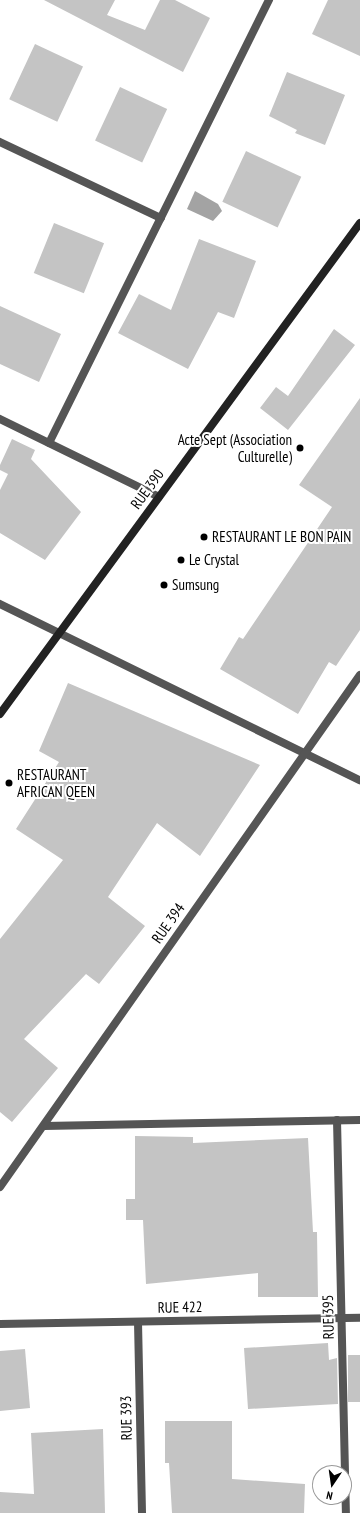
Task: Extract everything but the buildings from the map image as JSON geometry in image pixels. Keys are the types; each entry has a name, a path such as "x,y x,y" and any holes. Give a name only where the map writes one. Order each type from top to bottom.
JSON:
{"street":[{"path":"49,443 269,0"},
{"path":"0,142 161,218"},
{"name":"RUE 390","path":"0,714 360,223"},
{"path":"0,419 159,498"},
{"path":"0,604 360,780"},
{"name":"RUE 394","path":"0,1187 304,752 360,675"},
{"name":"RUE 395","path":"337,1120 346,1513"},
{"path":"44,1126 360,1120"},
{"name":"RUE 422","path":"0,1324 360,1318"},
{"name":"RUE 393","path":"138,1322 142,1513"}],"shaded area":[{"path":"195,191 218,204 222,211 213,221 187,209"}],"place":[{"name":"Acte Sept (Association Culturelle)","path":"300,448"},
{"name":"RESTAURANT LE BON PAIN","path":"204,537"},
{"name":"Le Crystal","path":"181,560"},
{"name":"Sumsung","path":"164,585"},
{"name":"RESTAURANT AFRICAN QEEN","path":"9,783"}]}
